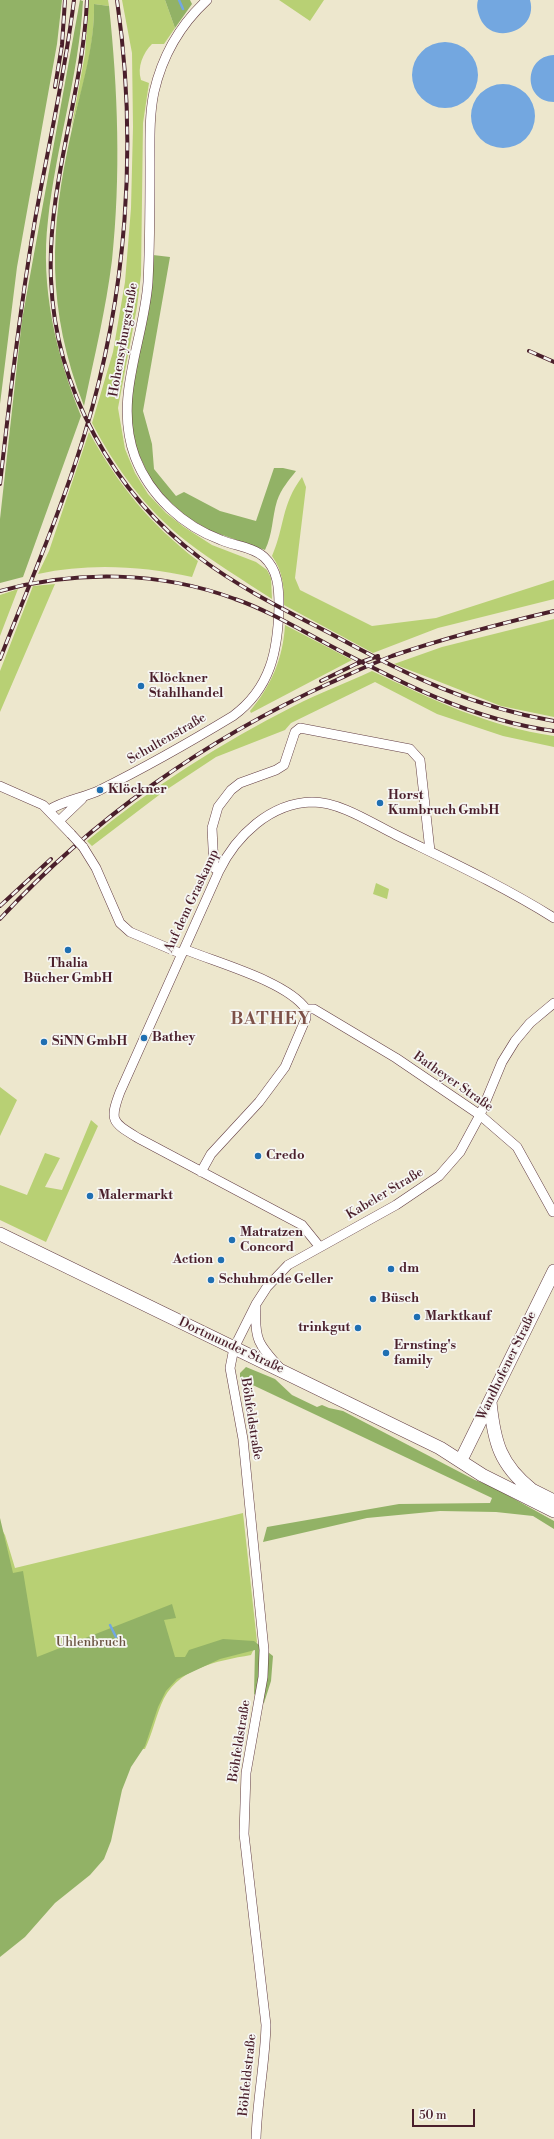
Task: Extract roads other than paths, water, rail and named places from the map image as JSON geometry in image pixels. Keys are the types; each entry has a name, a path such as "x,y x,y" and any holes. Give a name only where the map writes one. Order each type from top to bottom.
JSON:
{"main road":[{"name":"Dortmunder Straße","path":"0,1234 282,1370 461,1460 482,1475 554,1511"},
{"name":"Wandhofener Straße","path":"461,1460 554,1271"},
{"path":"489,1401 497,1447 504,1460 519,1480 532,1490"},
{"name":"Dortmunder Straße","path":"461,1460 486,1468 554,1500"}],"street":[{"name":"Hohensyburgstraße","path":"207,0 191,16 174,41 166,56 154,92 150,135 148,283 145,311 127,391 126,420 136,460 156,493 174,512 192,526 210,536 262,555 277,576 279,602"},
{"name":"Schultenstraße","path":"49,810 57,805 84,798 157,761 243,708 258,690 271,665 278,640 279,602"},
{"path":"219,871 214,868 212,839 216,812 236,786 284,764 295,732 300,728 410,749 420,760 430,850"},
{"name":"Batheyer Straße","path":"0,786 38,801 60,820 83,847 96,868 120,924 130,932 267,982 299,999 306,1009 314,1009 396,1058 480,1115 517,1147 553,1212"},
{"name":"Schultenstraße","path":"60,820 84,798"},
{"name":"Auf dem Graskamp","path":"319,1246 302,1225 124,1130 113,1118 113,1109 120,1092 219,871 235,844 253,826 264,818 289,806 310,802 333,805 430,850 518,895 554,918"},
{"name":"Kabeler Straße","path":"234,1348 256,1304 279,1272 293,1261 319,1246 396,1205 439,1176 460,1152 480,1115 502,1062 515,1041 530,1023 554,1003"},
{"path":"201,1172 211,1154 275,1082 286,1067 306,1018 306,1009"},
{"path":"256,1304 255,1325 257,1338 265,1351 282,1370"},
{"name":"Böhfeldstraße","path":"234,1348 230,1368 243,1439 264,1657 263,1677 246,1773 244,1826 251,1906 266,2025 266,2053 256,2120 256,2139"}],"water":[{"path":"478,0 530,0 531,11 528,20 513,32 494,32 486,27 480,18 477,7"},
{"path":"445,42 457,45 468,52 475,63 478,75 475,87 468,98 457,105 445,108 433,105 422,98 415,87 412,75 415,63 422,52 433,45"},
{"path":"554,55 554,102 544,100 537,95 532,87 531,79 532,70 537,63 544,57"},
{"path":"497,84 509,84 526,93 533,104 535,116 533,128 526,139 509,148 497,148 485,143 476,134 471,122 471,110 476,98 485,89"}],"waterway":[{"path":"179,0 183,9"},
{"path":"110,1625 116,1637"}],"railway":[{"path":"55,87 62,45 65,0"},
{"path":"0,484 16,352 35,220 61,83 74,0"},
{"path":"87,0 79,70 54,209 51,244 51,279 55,320 64,359 77,398 94,435 116,470 141,502 169,532 200,558 249,590 388,664 441,688 495,707 554,721"},
{"path":"0,659 44,548 75,464 99,383 110,329 119,274 127,164 127,109 117,0"},
{"path":"529,351 554,362"},
{"path":"0,591 58,579 88,577 148,579 177,583 206,590 247,603 381,672 437,698 494,718 524,726 554,731"},
{"path":"0,919 36,882 112,815 153,784 239,729 330,683 392,656 432,643 554,611"},
{"path":"321,681 356,664 378,656"},
{"path":"0,906 51,859"}],"place":[{"name":"Klöckner Stahlhandel","path":"141,686"},
{"name":"Klöckner","path":"100,790"},
{"name":"Horst Kumbruch GmbH","path":"380,803"},
{"name":"Thalia Bücher GmbH","path":"68,950"},
{"name":"Bathey","path":"144,1038"},
{"name":"SiNN GmbH","path":"44,1042"},
{"name":"Credo","path":"258,1156"},
{"name":"Malermarkt","path":"90,1196"},
{"name":"Matratzen Concord","path":"232,1240"},
{"name":"Action","path":"221,1260"},
{"name":"dm","path":"391,1269"},
{"name":"Schuhmode Geller","path":"211,1280"},
{"name":"Büsch","path":"373,1299"},
{"name":"Marktkauf","path":"417,1317"},
{"name":"trinkgut","path":"358,1328"},
{"name":"Ernsting's family","path":"386,1353"}],"district":[{"name":"BATHEY","path":"271,1020"}],"park label":[{"name":"Uhlenbruch","path":"91,1643"}]}
